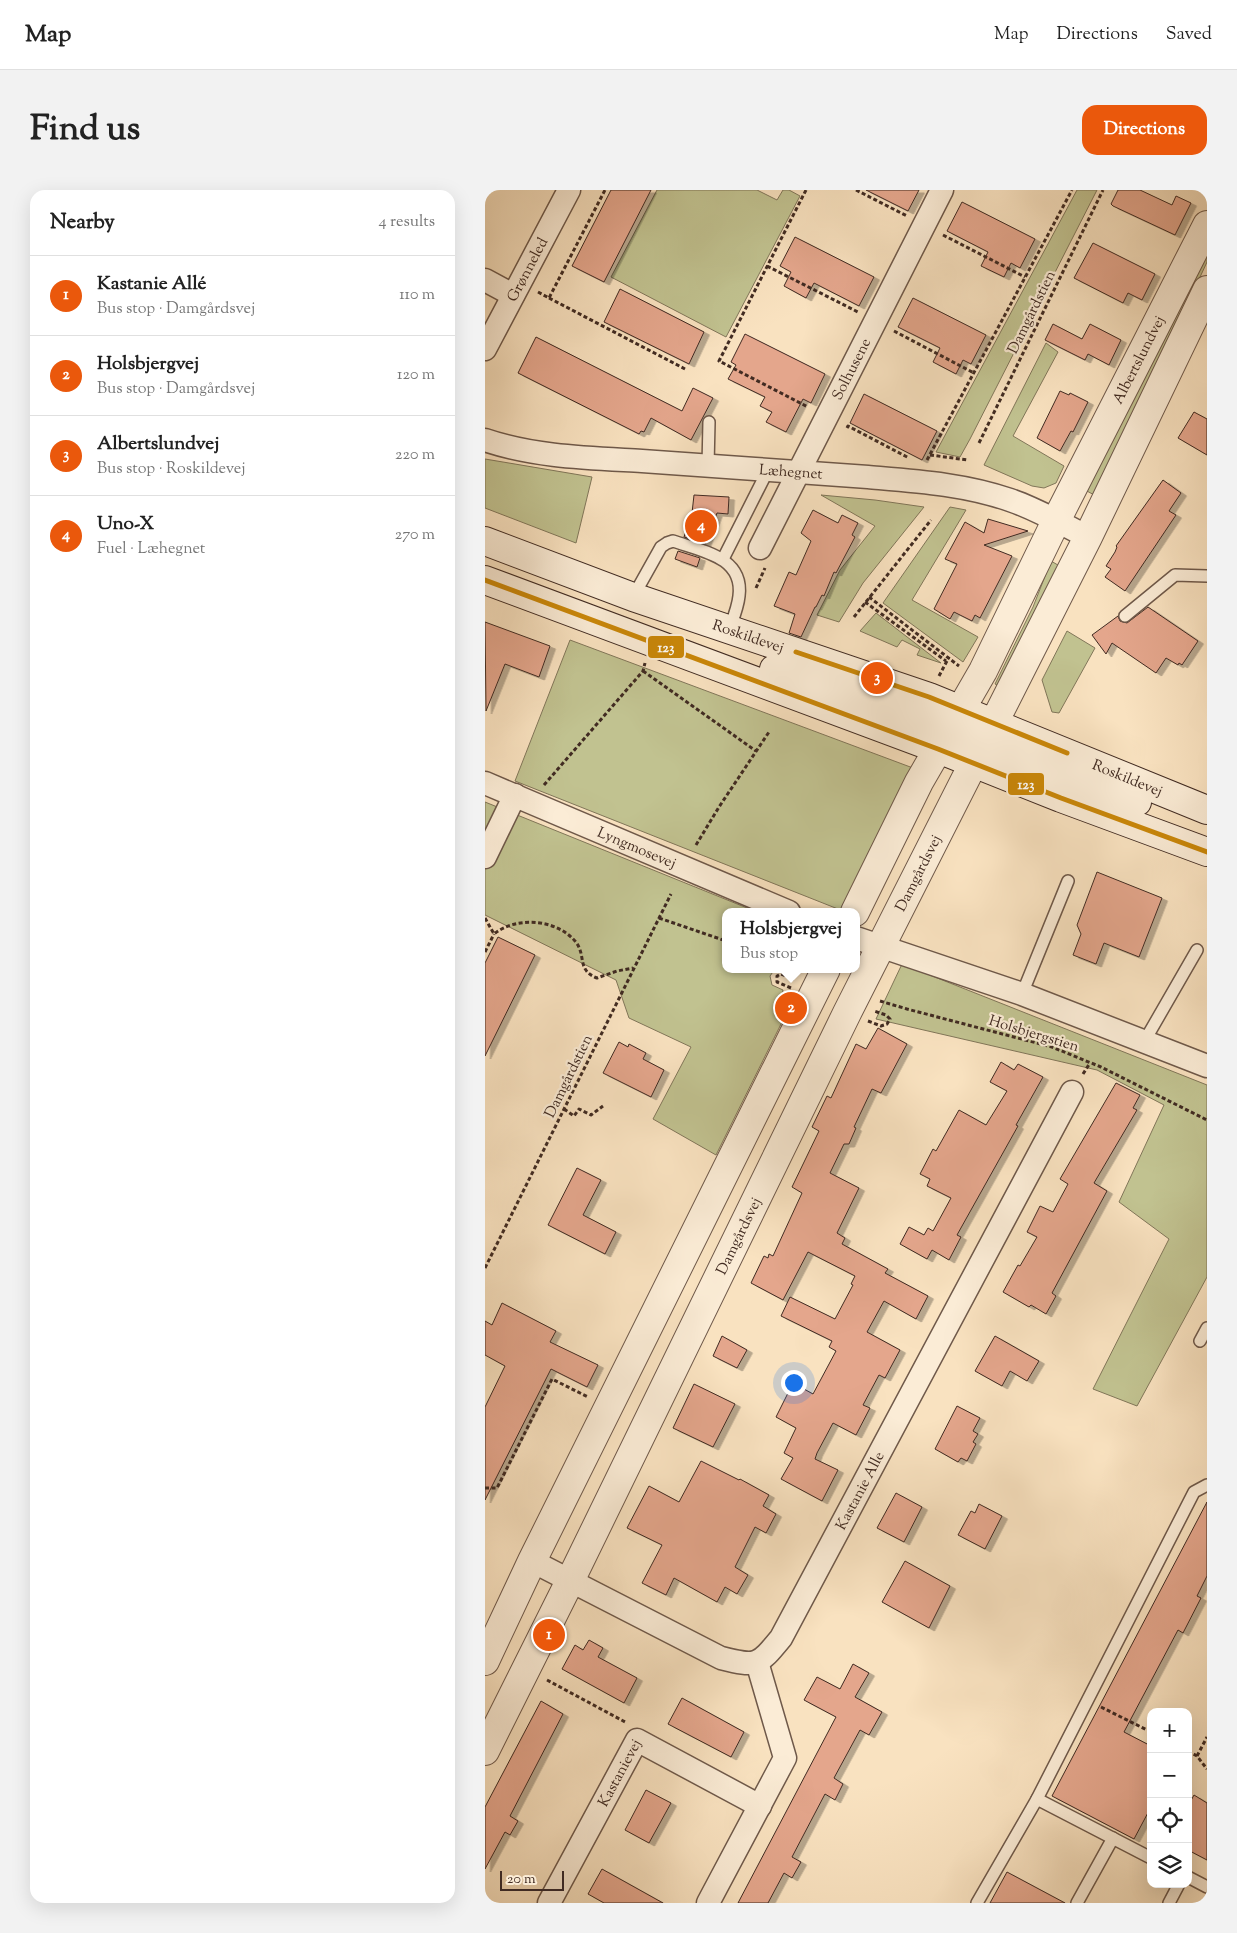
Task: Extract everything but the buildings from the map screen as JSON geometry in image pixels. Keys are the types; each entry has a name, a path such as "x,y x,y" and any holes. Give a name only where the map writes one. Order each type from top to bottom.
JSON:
{"street":[{"name":"Grønneled","path":"485,349 569,190"},
{"name":"Solhusene","path":"759,548 942,190"},
{"name":"Albertslundvej","path":"957,716 983,671 1056,521 1207,225"},
{"path":"485,280 516,289"},
{"name":"Albertslundvej","path":"994,723 1088,538 1207,290"},
{"name":"Læhegnet","path":"485,440 522,450 550,454 799,471 933,483 1009,499 1088,538"},
{"name":"Roskildevej","path":"485,541 633,597 877,678 957,716 994,723 1207,810"},
{"path":"485,580 938,749 977,756 1019,756 1157,809 1207,815"},
{"path":"699,661 768,667 920,719 957,716"},
{"path":"857,908 919,782 957,716"},
{"name":"Damgårdsvej","path":"860,969 868,942 977,756 994,723"},
{"path":"977,756 1061,798 1207,852"},
{"name":"Lyngmosevej","path":"485,783 780,908"},
{"path":"485,857 523,798"},
{"path":"868,942 1022,994 1207,1066"},
{"path":"485,1661 532,1561 824,973"},
{"name":"Damgårdsvej","path":"487,1744 570,1581 847,1013 859,973"},
{"name":"Kastanie Alle","path":"757,1662 765,1657 781,1638 1072,1092"},
{"path":"532,1561 721,1658 745,1664 757,1662 785,1758 708,1903"},
{"name":"Kastanievej","path":"549,1903 637,1740 761,1806"}],"lane":[{"path":"708,466 709,422"},
{"path":"723,559 767,470"},
{"path":"633,597 661,547 673,541 723,559 731,566 739,580 739,596 729,630"},
{"path":"1125,616 1175,575 1207,576"},
{"path":"1022,994 1068,881"},
{"path":"1144,1042 1197,950"},
{"path":"1200,1341 1207,1328"},
{"path":"977,1903 1037,1799 1194,1492 1207,1485"},
{"path":"1037,1799 1147,1856"},
{"path":"1077,1903 1113,1838"},
{"path":"1192,1879 1207,1887"},
{"path":"1169,1903 1177,1888"}],"path":[{"path":"549,298 605,190"},
{"path":"856,190 1025,277"},
{"path":"924,466 1072,190"},
{"name":"Damgårdstien","path":"979,443 1103,190"},
{"path":"804,191 719,361 827,416"},
{"path":"767,266 974,373"},
{"path":"516,289 549,298 685,369"},
{"path":"844,434 848,426 915,462"},
{"path":"930,455 968,460"},
{"path":"854,617 931,520"},
{"path":"739,596 753,594 767,563 759,548"},
{"path":"869,597 949,656"},
{"path":"865,602 946,662"},
{"path":"523,798 643,671 653,643"},
{"path":"643,671 756,751"},
{"path":"696,845 769,732"},
{"name":"Damgårdstien","path":"485,1268 671,894"},
{"path":"485,918 494,934"},
{"path":"659,918 722,940"},
{"path":"485,952 494,934 501,928 518,923 549,924 565,932 576,942 583,966 588,975 597,978 617,971 634,968"},
{"path":"789,987 777,982 777,976 781,974 796,980"},
{"name":"Holsbjergstien","path":"875,999 1052,1047 1101,1067 1207,1120"},
{"path":"872,1011 885,1015 889,1019 887,1024 881,1026"},
{"path":"564,1109 574,1116 579,1109 591,1116 603,1106"},
{"path":"485,1488 497,1488 552,1379 608,1408"},
{"path":"542,1677 637,1728 637,1740"},
{"path":"1087,1700 1147,1730"},
{"path":"1197,1756 1207,1737"},
{"path":"1192,1753 1197,1756 1207,1769"}],"green space":[{"path":"657,190 757,190 777,200 783,190 789,190 800,196 726,337 611,277"},
{"path":"1077,190 1097,190 970,439 960,457 936,452"},
{"path":"1207,249 1207,262 1098,497 1085,490"},
{"path":"1046,343 1058,352 1013,436 1064,466 1056,483 1044,488 1032,486 984,465"},
{"path":"485,459 592,477 576,543 485,508"},
{"path":"821,495 924,507 863,583 839,622 817,615 840,570 875,526"},
{"path":"950,507 966,510 912,600 978,637 963,662 883,603"},
{"path":"1051,561 1063,568 1003,688 995,684 1033,607"},
{"path":"876,613 941,663 917,655 920,649 902,640 897,647 860,631"},
{"path":"1067,631 1095,648 1059,713 1052,712 1042,680"},
{"path":"570,640 913,768 844,908 835,908 515,781"},
{"path":"485,802 747,908 722,908 722,973 772,973 770,976 772,985 783,990 781,1004 784,1018 716,1155 653,1119 691,1047 629,1018 616,980 485,915"},
{"path":"902,964 1207,1085 1207,1277 1137,1406 1093,1389 1169,1239 1119,1202 1164,1105 1097,1070 876,1019"}],"transit line":[{"name":"123","path":"485,580 938,749 1061,798 1207,852"},
{"name":"123","path":"796,652 929,697 1067,753"}],"place":[{"name":"Uno-X","path":"701,526"},
{"name":"Albertslundvej","path":"877,678"},
{"name":"Holsbjergvej","path":"791,1008"},
{"name":"Kastanie Allé","path":"549,1635"}]}
